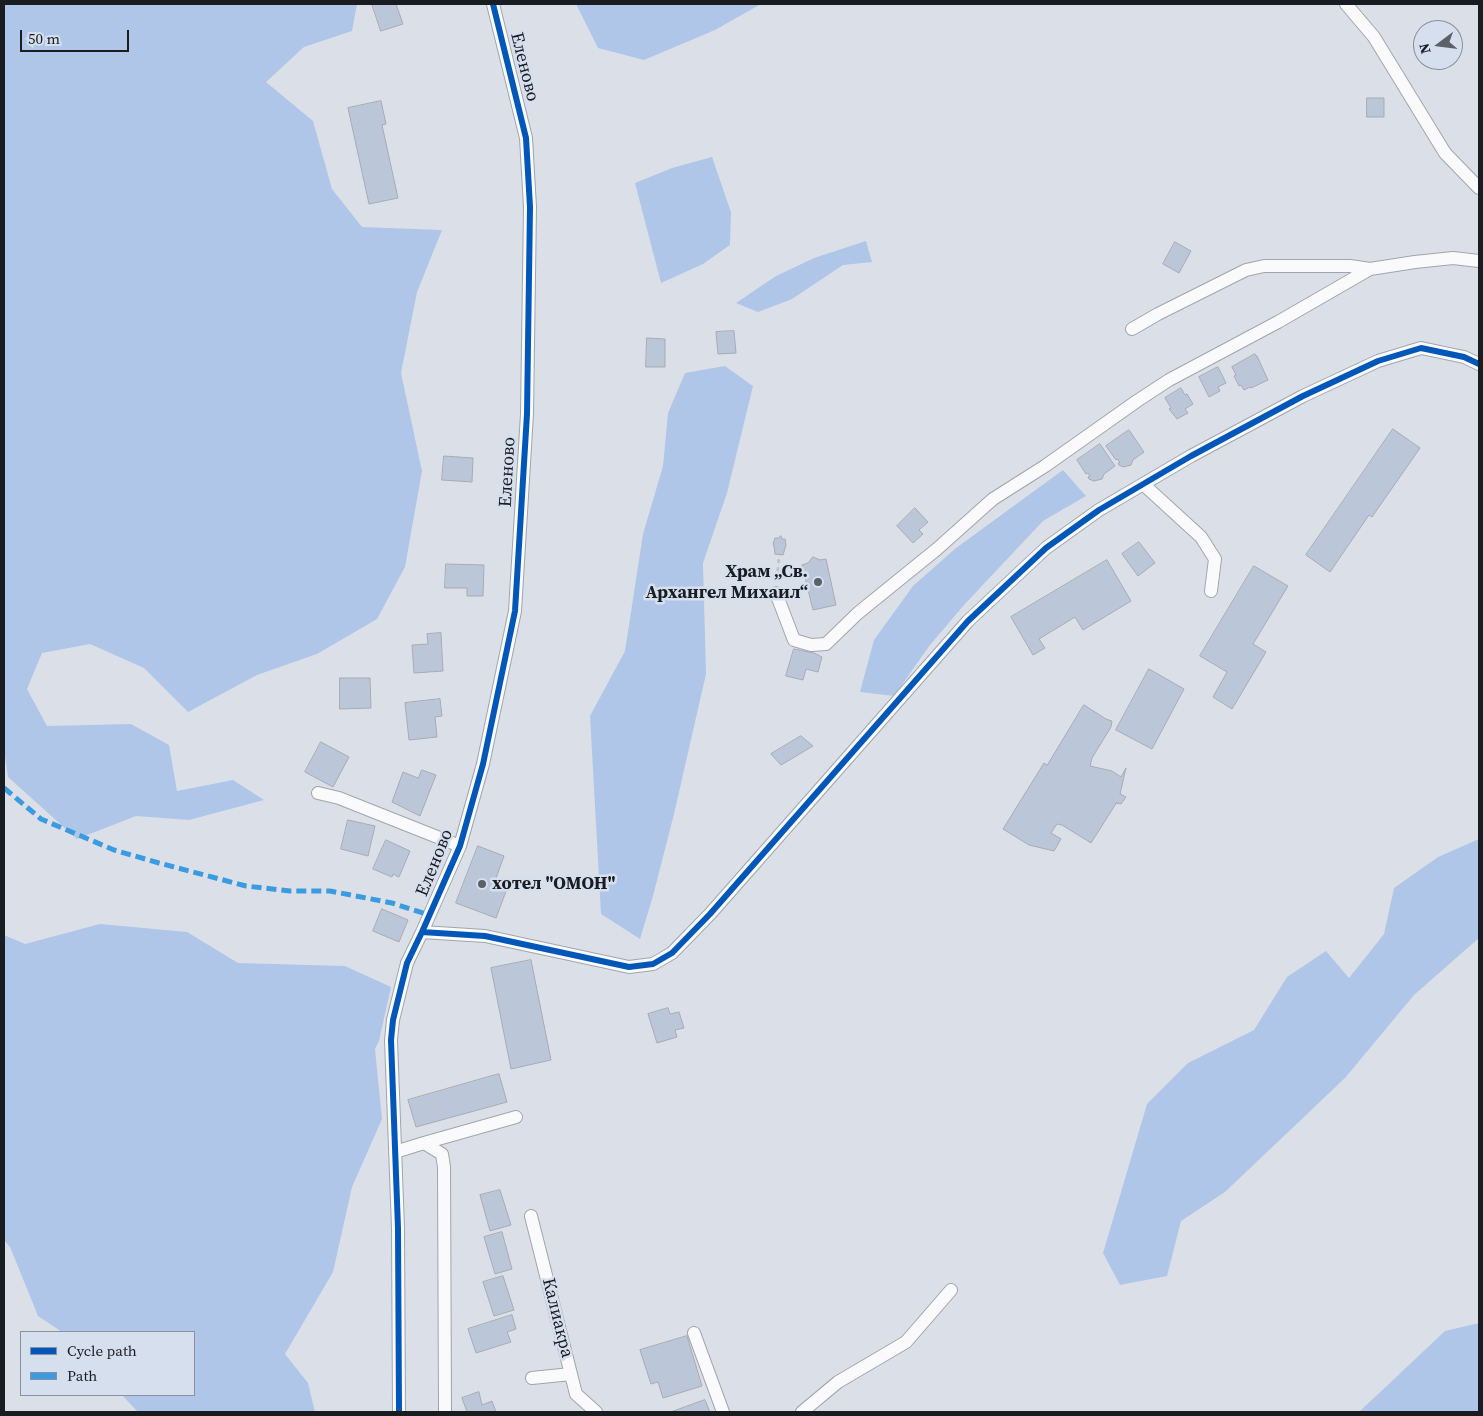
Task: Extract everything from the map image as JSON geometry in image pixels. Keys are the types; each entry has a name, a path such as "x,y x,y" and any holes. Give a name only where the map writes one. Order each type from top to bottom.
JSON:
{"street":[{"name":"Еленово","path":"399,1412 398,1228 391,1040 393,1020 407,963 460,846 483,764 515,611 527,414 530,207 526,138 493,4"},
{"path":"1346,4 1374,37 1445,153 1479,188"},
{"path":"1132,329 1246,270 1264,266 1350,266 1370,268 1453,258 1479,261"},
{"path":"776,593 794,640 811,645 826,644 858,613 937,549 993,499 1045,466 1169,380 1278,322 1370,268"},
{"path":"422,932 485,936 629,967 653,964 672,952 710,914 968,621 1046,548 1098,510 1191,456 1303,396 1378,361 1421,348 1464,357 1479,364"},
{"path":"1143,484 1201,537 1215,559 1211,591"},
{"path":"318,793 339,798 460,846"},
{"path":"395,1152 516,1117"},
{"path":"424,1143 442,1154 444,1167 445,1412"},
{"name":"Калиакра","path":"531,1216 576,1394 596,1412"},
{"path":"802,1412 838,1382 906,1342 951,1290"},
{"path":"694,1333 723,1412"},
{"path":"532,1378 571,1374"}],"path":[{"path":"776,593 779,557"}],"shaded area":[{"path":"4,4 357,4 352,31 304,47 266,82 313,121 332,189 362,227 442,230 417,292 401,373 422,471 405,567 377,619 317,654 257,675 188,712 144,668 90,644 42,653 27,689 47,726 131,724 169,745 177,791 233,780 264,800 189,820 136,816 77,839 8,777 4,749"},
{"path":"576,4 761,4 715,30 644,60 598,48"},
{"path":"712,157 731,212 730,245 703,264 661,283 635,183 672,168"},
{"path":"866,241 872,262 843,265 792,299 758,312 736,303 776,276 814,258"},
{"path":"725,366 753,386 727,493 703,563 706,674 674,814 640,939 601,914 590,716 625,651 643,534 663,466 668,413 685,373"},
{"path":"1063,470 1086,496 1043,521 964,605 930,645 894,696 860,692 874,640 913,586 956,548"},
{"path":"1479,839 1479,938 1414,995 1345,1078 1225,1192 1181,1221 1167,1276 1120,1285 1103,1253 1147,1104 1188,1063 1254,1030 1287,977 1326,951 1349,978 1384,934 1394,888 1438,857"},
{"path":"100,924 187,932 238,963 345,966 391,987 379,1041 375,1049 382,1119 352,1187 333,1272 285,1354 308,1383 315,1412 138,1412 123,1396 195,1396 195,1331 60,1331 38,1316 10,1247 4,1240 4,935 25,944"},
{"path":"1479,1323 1479,1412 1359,1412 1445,1331"}],"building":[{"path":"372,4 396,4 403,24 381,31"},
{"path":"1367,98 1384,98 1384,117 1367,117"},
{"path":"381,101 386,124 382,125 398,198 369,204 348,108"},
{"path":"1175,242 1191,251 1179,273 1163,264"},
{"path":"734,331 736,353 718,354 716,332"},
{"path":"647,338 665,339 665,367 646,367"},
{"path":"1255,354 1268,380 1244,390 1241,385 1239,386 1232,367"},
{"path":"1218,367 1226,383 1218,387 1220,391 1209,397 1199,377"},
{"path":"1181,388 1193,404 1185,409 1188,413 1177,419 1169,409 1171,408 1165,398"},
{"path":"1393,429 1420,448 1372,517 1369,515 1330,572 1306,555"},
{"path":"1129,430 1144,452 1133,460 1131,465 1123,467 1119,465 1118,463 1120,462 1116,460 1106,446"},
{"path":"1100,444 1115,466 1104,474 1102,479 1094,481 1089,479 1088,477 1090,476 1088,473 1086,474 1077,460"},
{"path":"444,456 473,458 472,482 442,480"},
{"path":"915,508 928,522 919,530 923,534 913,543 897,526"},
{"path":"781,536 782,539 785,539 786,545 783,555 775,554 773,544 775,538"},
{"path":"1139,542 1155,563 1138,576 1122,554"},
{"path":"813,557 820,560 826,559 836,605 813,610 802,565 808,563"},
{"path":"1107,560 1131,601 1083,630 1075,617 1039,639 1045,648 1033,655 1011,617"},
{"path":"446,564 484,565 483,596 467,596 467,588 445,588"},
{"path":"1254,566 1288,586 1253,644 1266,652 1232,709 1213,697 1227,672 1200,656"},
{"path":"441,633 443,671 414,673 412,645 428,644 427,634"},
{"path":"794,649 814,653 822,657 818,672 806,669 803,680 786,676"},
{"path":"1149,669 1184,689 1152,749 1116,730"},
{"path":"340,678 370,678 371,708 340,709"},
{"path":"440,699 442,716 435,717 437,737 409,740 405,703"},
{"path":"1084,705 1112,721 1111,727 1092,758 1090,766 1112,771 1121,777 1126,768 1120,794 1126,797 1121,804 1116,803 1091,843 1062,825 1057,824 1051,833 1061,839 1054,851 1029,845 1003,829 1044,763 1047,765"},
{"path":"801,736 813,746 781,765 771,754"},
{"path":"321,742 349,757 333,787 305,772"},
{"path":"422,770 436,775 420,816 392,802 403,772 418,778"},
{"path":"348,820 375,826 368,856 341,849"},
{"path":"386,840 410,851 399,877 393,874 392,877 373,869"},
{"name":"хотел \"ОМОН\"","path":"478,846 504,856 495,881 508,886 496,918 456,903"},
{"path":"382,909 408,920 399,942 373,931"},
{"path":"531,960 551,1060 511,1069 491,968"},
{"path":"668,1008 670,1014 679,1012 684,1028 675,1030 677,1037 657,1043 648,1014"},
{"path":"499,1074 507,1102 416,1127 408,1100"},
{"path":"500,1190 511,1225 490,1231 480,1195"},
{"path":"502,1232 512,1269 495,1274 484,1237"},
{"path":"503,1276 514,1310 494,1316 483,1282"},
{"path":"512,1315 516,1329 507,1332 511,1342 476,1353 468,1329"},
{"path":"687,1336 702,1386 663,1398 658,1382 651,1384 640,1350"},
{"path":"479,1392 482,1405 492,1401 496,1412 467,1412 462,1398"},
{"path":"705,1400 710,1412 671,1412"}],"marked path":[{"path":"4,788 41,819 114,850 246,886 290,891 330,891 392,903 429,915"}],"cycle path":[{"path":"422,932 460,846 483,764 515,611 527,414 530,207 526,138 493,4"},
{"path":"399,1412 398,1228 391,1040 393,1020 407,963 422,932 485,936 629,967 653,964 672,953 710,914 968,621 1046,548 1099,510 1191,456 1303,396 1378,361 1421,348 1464,357 1479,364"}],"place":[{"name":"Храм „Св. Архангел Михаил“","path":"818,582"},
{"name":"хотел \"ОМОН\"","path":"482,884"}]}
